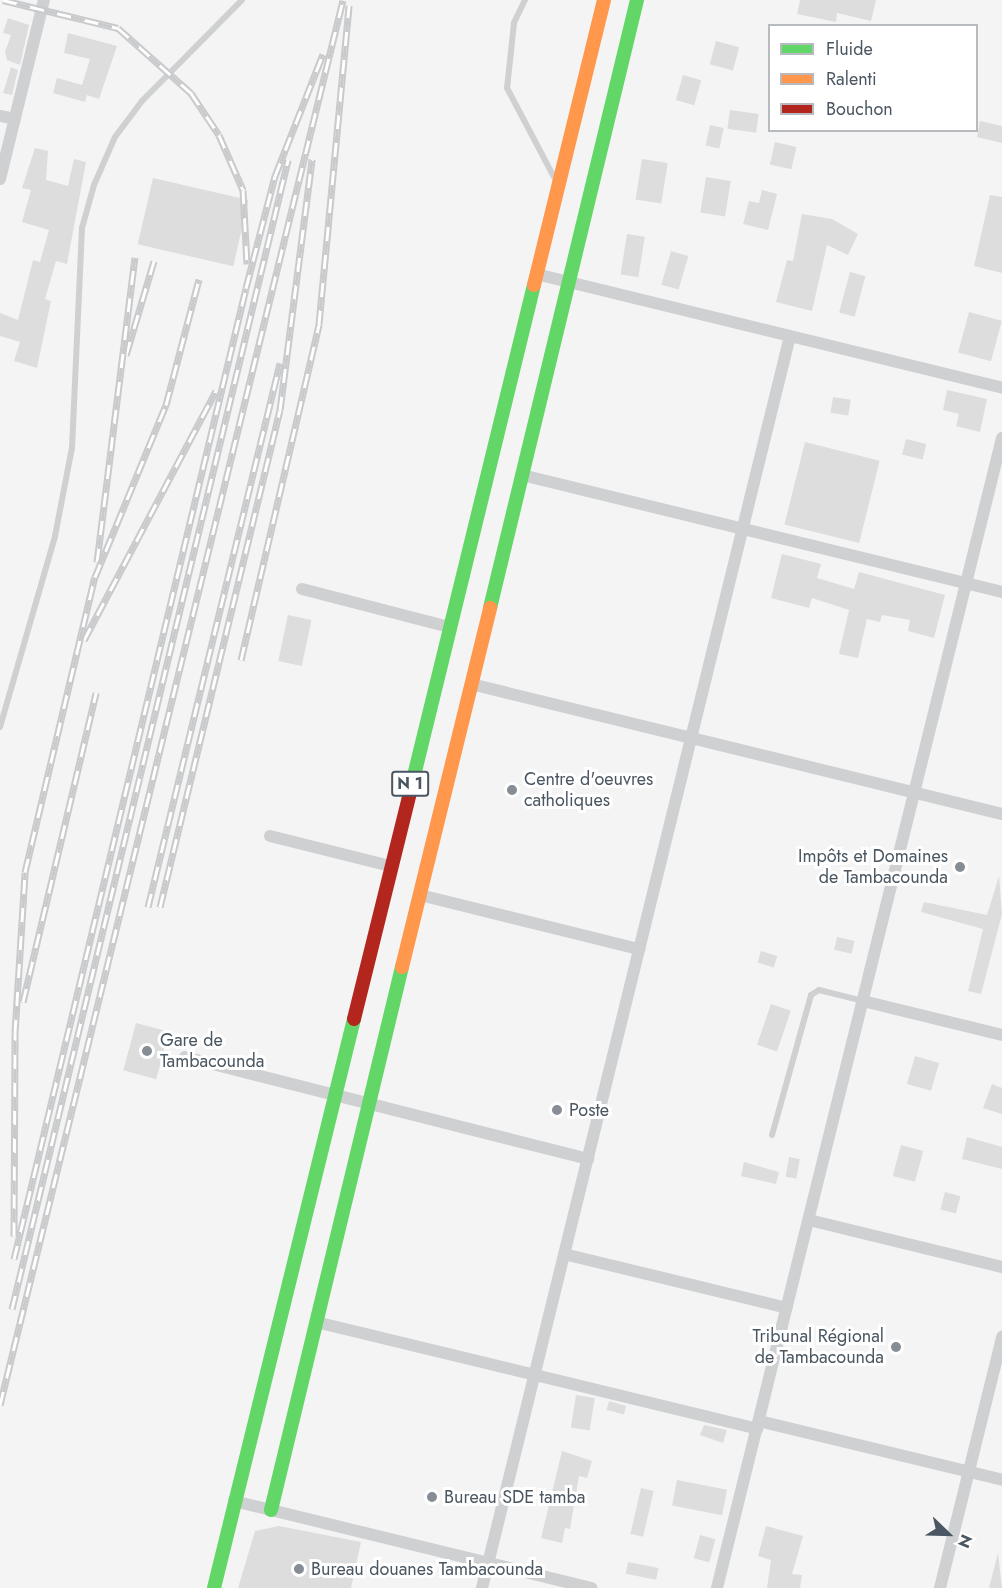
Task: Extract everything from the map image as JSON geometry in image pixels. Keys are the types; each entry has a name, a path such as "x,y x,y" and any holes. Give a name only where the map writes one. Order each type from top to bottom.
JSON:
{"main road":[{"name":"N 1","path":"212,1588 604,0"},
{"path":"271,1510 637,0"}],"street":[{"path":"0,179 44,0"},
{"path":"0,116 15,119"},
{"path":"536,274 1002,388"},
{"path":"482,1588 790,336"},
{"path":"717,1588 1002,438"},
{"path":"522,475 1002,592"},
{"path":"302,589 449,627"},
{"path":"471,684 1002,814"},
{"path":"270,836 390,866"},
{"path":"420,895 639,948"},
{"path":"863,1001 1002,1035"},
{"path":"185,1057 333,1097 588,1159"},
{"path":"809,1220 1002,1267"},
{"path":"564,1254 787,1308"},
{"path":"316,1322 535,1375 1002,1480"},
{"path":"940,1588 1002,1337"},
{"path":"234,1501 592,1588"}],"lane":[{"path":"0,726 56,536 72,448 82,228 94,185 115,137 142,101 242,0"},
{"path":"525,0 513,23 507,88 558,185"},
{"path":"772,1135 811,995 819,990 863,1001"}],"building":[{"path":"800,0 876,0 871,21 837,13 836,22 797,14"},
{"path":"8,18 29,25 20,65 7,60 5,52 11,35 3,33"},
{"path":"68,33 117,46 99,99 87,95 85,102 53,93 57,78 82,85 90,59 64,53"},
{"path":"716,41 739,47 733,70 710,64"},
{"path":"11,67 18,70 12,95 3,93"},
{"path":"683,75 701,80 694,105 676,100"},
{"path":"730,110 759,114 756,133 727,129"},
{"path":"980,121 1002,126 1002,143 977,137"},
{"path":"710,125 724,128 719,148 706,146"},
{"path":"775,142 796,147 791,169 770,164"},
{"path":"35,148 48,151 46,180 68,186 74,159 86,162 67,264 56,261 45,299 51,301 37,368 14,361 20,342 0,336 0,313 18,320 33,260 40,262 49,230 22,222 31,190 22,188"},
{"path":"642,159 668,163 661,204 636,199"},
{"path":"706,177 731,181 725,216 700,213"},
{"path":"153,178 248,200 233,266 138,244"},
{"path":"762,190 777,194 768,230 743,224 749,201 759,203"},
{"path":"990,195 1002,197 1002,273 974,266"},
{"path":"802,214 832,219 858,234 848,255 827,245 812,311 776,302 787,260 793,261"},
{"path":"627,234 645,237 638,277 621,274"},
{"path":"671,251 688,256 679,290 661,285"},
{"path":"850,272 865,276 855,317 839,313"},
{"path":"969,312 1002,321 991,361 958,353"},
{"path":"947,390 987,399 980,432 956,426 959,414 943,410"},
{"path":"833,397 851,400 848,416 830,413"},
{"path":"906,439 926,444 923,460 902,455"},
{"path":"805,442 880,461 859,543 784,524"},
{"path":"782,554 821,564 817,578 854,589 859,572 945,595 934,638 908,631 910,620 882,615 880,622 867,619 858,658 839,654 849,610 812,598 809,608 771,598"},
{"path":"288,615 311,620 302,666 278,661"},
{"path":"999,876 1002,914 981,994 968,991 983,929 921,912 924,902 987,915"},
{"path":"837,937 855,941 852,954 834,950"},
{"path":"761,951 777,956 774,967 757,962"},
{"path":"771,1004 791,1011 777,1051 757,1045"},
{"name":"Gare de Tambacounda","path":"136,1023 169,1032 156,1079 123,1070"},
{"path":"915,1056 939,1063 931,1091 907,1084"},
{"path":"992,1084 1002,1088 1002,1114 983,1108"},
{"path":"967,1137 1002,1147 1002,1169 962,1159"},
{"path":"901,1145 923,1151 915,1182 893,1176"},
{"path":"789,1157 800,1159 796,1179 786,1177"},
{"path":"744,1162 779,1172 776,1184 741,1176"},
{"path":"945,1192 960,1196 956,1214 940,1209"},
{"path":"576,1395 595,1398 590,1431 571,1428"},
{"path":"609,1401 626,1406 624,1415 607,1410"},
{"path":"704,1425 727,1430 723,1443 700,1435"},
{"path":"562,1451 592,1461 587,1478 579,1476 570,1529 565,1528 562,1543 541,1538"},
{"path":"677,1480 727,1490 722,1515 672,1506"},
{"path":"641,1488 654,1491 643,1537 630,1534"},
{"name":"Bureau douanes Tambacounda","path":"279,1526 361,1542 351,1588 238,1588 255,1531"},
{"path":"766,1526 803,1536 792,1574 802,1575 800,1588 767,1588 771,1560 758,1556"},
{"path":"700,1535 715,1539 709,1562 694,1558"},
{"path":"998,1553 1002,1588 989,1588"},
{"path":"628,1562 658,1568 656,1580 626,1574"}],"railway":[{"path":"3,0 118,28 191,93 219,135 243,190 247,264"},
{"path":"0,1405 343,0"},
{"path":"241,660 319,324 349,5"},
{"path":"14,1259 246,288 275,176 323,54"},
{"path":"160,907 280,410 312,159"},
{"path":"12,1309 288,160"},
{"path":"97,562 135,257"},
{"path":"126,355 154,261"},
{"path":"14,1236 15,1033 25,872 95,577 166,405 199,279"},
{"path":"148,907 280,363"},
{"path":"84,640 216,391"},
{"path":"23,1002 96,692"}],"traffic: fast":[{"path":"490,608 637,0"},
{"path":"410,792 534,285"},
{"path":"271,1510 402,967"},
{"path":"214,1588 354,1019"}],"traffic: slow":[{"path":"534,285 604,0"},
{"path":"402,967 490,608"}],"traffic: jam":[{"path":"354,1019 410,792"}],"place":[{"name":"Centre d'oeuvres catholiques","path":"512,790"},
{"name":"Impôts et Domaines de Tambacounda","path":"960,867"},
{"name":"Gare de Tambacounda","path":"147,1051"},
{"name":"Poste","path":"557,1110"},
{"name":"Tribunal Régional de Tambacounda","path":"896,1347"},
{"name":"Bureau SDE tamba","path":"432,1497"},
{"name":"Bureau douanes Tambacounda","path":"299,1569"}]}
